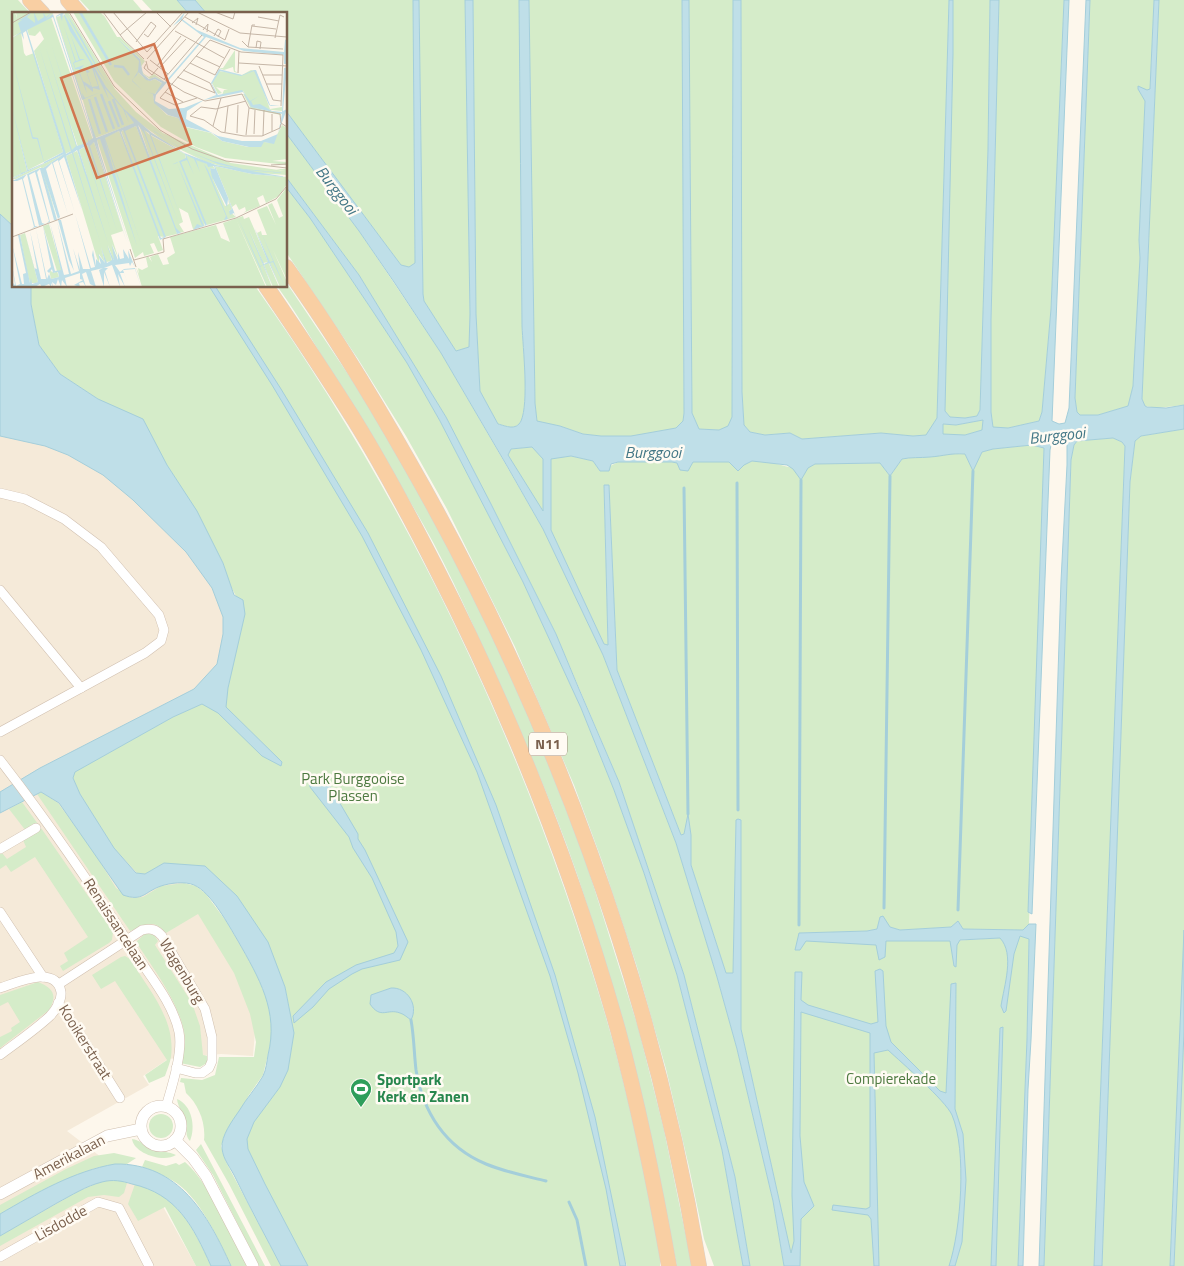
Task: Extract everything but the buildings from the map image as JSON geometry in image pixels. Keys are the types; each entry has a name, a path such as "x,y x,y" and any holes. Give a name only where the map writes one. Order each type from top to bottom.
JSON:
{"highway":[{"path":"30,0 41,12"},
{"path":"68,0 78,12"},
{"name":"N11","path":"288,270 378,406 438,512 489,612 550,750 602,887 645,1024 679,1163 699,1266"},
{"name":"N11","path":"267,288 355,422 414,525 466,625 525,759 576,896 618,1031 652,1172 669,1266"}],"street":[{"path":"0,493 25,498 64,519 101,547 159,616 164,630 161,640 145,653 0,732"},
{"path":"0,590 81,688"},
{"name":"Renaissancelaan","path":"0,760 34,805 127,939 173,1012 179,1034 176,1068 166,1107"},
{"path":"0,849 36,828"},
{"path":"0,912 43,977"},
{"name":"Wagenburg","path":"127,939 142,930 150,928 157,931 162,936 205,1009 212,1037 212,1062 209,1068 202,1073 195,1074 176,1068"},
{"name":"Kooikerstraat","path":"59,984 127,939"},
{"path":"0,988 33,977 43,977"},
{"name":"Kooikerstraat","path":"43,977 51,978 59,984 62,994 58,1003 80,1033 120,1098"},
{"path":"0,1055 50,1016 58,1003"},
{"path":"156,1106 166,1107 175,1112 180,1121 180,1131 175,1140 166,1146 155,1145 145,1139 141,1129 142,1119 148,1111 156,1106"},
{"name":"Amerikalaan","path":"0,1194 107,1136 141,1129"},
{"path":"175,1140 193,1158 206,1176 253,1266"},
{"name":"Lisdodde","path":"0,1257 98,1202 118,1208 149,1266"}],"shaded area":[{"path":"0,424 61,437 195,547 232,635 173,874 261,960 253,1056 221,1054 168,1059 143,1076 149,1085 67,1131 161,1203 196,1266 0,1266"}],"green space":[{"path":"0,0 18,0 29,12 12,12 12,225 0,214"},
{"path":"80,0 133,0 143,12 91,12"},
{"path":"142,0 177,0 187,12 153,12"},
{"path":"195,0 413,0 415,263 409,267 401,265 288,114 288,12 205,12"},
{"path":"419,0 465,0 470,314 469,347 456,351 424,301 423,294"},
{"path":"473,0 519,0 522,326 525,402 521,421 514,427 498,424 480,391 476,314"},
{"path":"529,0 682,0 684,413 683,421 676,428 637,436 601,436 583,434 560,426 537,422 535,403"},
{"path":"689,0 733,0 732,417 728,427 719,430 699,429 692,413"},
{"path":"741,0 949,0 937,418 927,435 913,436 881,433 802,439 790,433 765,435 750,432 744,425 742,392"},
{"path":"953,0 990,0 988,149 980,410 977,416 965,418 950,417 945,411"},
{"path":"999,0 1064,0 1051,309 1042,412 1039,421 1008,428 993,428 991,412 991,320"},
{"path":"1090,0 1154,0 1150,89 1138,89 1145,101 1139,240 1140,258 1133,386 1128,406 1098,415 1080,415 1077,412 1075,398"},
{"path":"1159,0 1184,0 1184,405 1158,408 1145,406 1142,399"},
{"path":"288,136 359,231 441,353 543,529 603,655 676,843 717,977 737,1049 773,1201 784,1266 750,1266 735,1177 684,975 619,782 556,634 446,417 359,275 288,180"},
{"path":"288,190 310,218 407,363 440,421 523,582 581,708 614,790 644,873 677,975 722,1150 743,1266 714,1266 704,1239 666,1069 637,967 602,861 574,785 515,647 447,509 406,436 358,359 288,255"},
{"path":"288,285 368,404 447,543 484,616 535,729 585,859 638,1027 664,1130 692,1266 677,1266 646,1118 608,973 578,877 541,779 444,563 398,480 278,288 288,288"},
{"name":"Park Burggooise Plassen","path":"31,288 256,288 312,370 365,457 414,545 460,636 502,728 540,822 574,917 613,1043 642,1162 660,1252 660,1266 627,1266 625,1260 626,1266 296,1266 234,1156 274,1083 282,1012 289,1007 285,987 237,896 164,863 145,874 137,873 114,848 80,794 73,778 74,772 173,717 202,704 228,688 237,598 230,585 223,563 185,493 167,465 98,399 60,374 39,345 31,304"},
{"path":"983,420 982,430 965,435 943,435 943,424 956,425"},
{"path":"1184,429 1184,930 1170,1266 1102,1266 1130,482 1135,441 1141,436"},
{"path":"1113,438 1122,442 1125,446 1094,1266 1044,1266 1071,460 1074,445 1077,441"},
{"name":"Compierekade","path":"1032,445 1044,448 1029,924 1023,930 963,929 958,921 951,927 900,930 890,927 880,917 877,929 867,931 800,933 886,941 950,941 1020,935 1029,939 1018,1266 800,1266 800,1262 791,1254 741,1029 741,820 736,821 733,973 726,973 691,865 691,835 688,816 684,834 681,835 617,670 609,486 604,486 608,645 604,644 551,530 551,458 571,456 593,461 600,471 618,462 729,462 747,464 752,461 760,461 792,468 807,467 815,464 880,463 890,476 902,459 929,457 947,453 965,454 973,470 982,452"},
{"path":"533,447 543,459 543,512 508,455 511,449"},
{"path":"41,792 58,803 94,852 116,888 132,898 143,897 161,886 184,883 196,886 206,894 226,921 255,971 268,1002 272,1023 272,1038 263,1075 249,1095 221,1146 226,1162 281,1266 271,1266 204,1140 204,1127 200,1114 194,1102 186,1093 184,1083 180,1082 181,1078 202,1080 215,1075 219,1057 254,1057 256,1042 250,1014 234,973 198,914 166,933 153,924 130,931 37,794"},
{"path":"22,802 38,824 26,831 9,809"},
{"path":"41,828 113,932 112,940 109,943 63,971 60,966 68,961 64,953 88,937 35,857 11,872 6,865 0,869 0,854 2,853 7,859 26,847 23,840"},
{"path":"146,933 154,935 158,941 155,945 192,1003 200,1026 203,1055 208,1056 207,1063 200,1067 180,1063 185,1040 179,1015 159,976 136,942"},
{"path":"125,956 130,959 152,993 165,1017 169,1030 171,1057 165,1076 149,1083 145,1075 167,1060 115,981 101,989 92,975"},
{"path":"38,982 47,987 52,993 52,1005 49,1010 0,1048 0,1037 12,1031 11,1028 20,1022 8,1002 0,1006 0,995"},
{"path":"1184,1032 1184,1266 1174,1266"},
{"path":"177,1099 186,1106 191,1117 193,1129 190,1141 187,1135 186,1122"},
{"path":"161,1114 169,1118 173,1126 169,1134 161,1138 153,1134 149,1126 153,1118"},
{"path":"132,1139 151,1149 176,1155 164,1158 150,1156 138,1149"},
{"path":"201,1144 265,1266 259,1266 213,1175 196,1150"},
{"path":"114,1153 136,1158 127,1164 95,1168 53,1186 0,1214 0,1205 66,1169 94,1156"},
{"path":"145,1160 166,1166 176,1163 179,1165 185,1162 195,1172 220,1211 247,1266 231,1266 209,1222 194,1200 174,1181 142,1167"},
{"path":"118,1180 127,1183 124,1193 119,1197 104,1195 88,1197 0,1246 0,1236 79,1191 103,1181"},
{"path":"135,1184 150,1189 162,1196 183,1215 211,1266 196,1266 165,1207 138,1221 128,1204"}],"water":[{"path":"177,0 195,0 205,12 187,12"},
{"name":"Burggooi","path":"413,0 419,0 424,301 456,351 469,347 465,0 473,0 476,314 480,391 498,424 514,427 519,424 525,402 525,389 522,326 519,0 529,0 535,403 537,421 583,434 601,436 631,436 676,428 683,421 684,413 682,0 689,0 692,413 699,429 719,430 728,426 732,417 733,0 741,0 742,392 744,425 750,432 765,435 790,433 802,439 881,433 913,436 926,435 937,418 949,0 953,0 945,411 950,417 965,418 977,416 980,410 988,149 990,0 999,0 991,320 991,412 993,427 1008,428 1039,421 1042,412 1051,309 1064,0 1069,0 1052,421 1059,424 1065,423 1069,408 1086,0 1090,0 1075,398 1077,412 1080,415 1098,415 1128,406 1133,386 1140,258 1139,240 1145,101 1138,86 1147,90 1150,89 1154,0 1159,0 1142,399 1147,407 1166,408 1184,405 1184,429 1141,436 1135,441 1130,482 1102,1266 1094,1266 1125,446 1122,442 1113,438 1077,441 1074,445 1071,460 1044,1266 1039,1266 1067,445 1063,440 1052,441 1050,450 1032,914 1028,912 1044,448 1032,445 982,452 973,471 965,454 902,459 890,476 880,463 815,464 808,468 801,480 793,469 787,465 752,461 738,471 729,462 693,462 688,471 680,470 677,463 672,462 618,462 611,464 609,471 600,471 593,461 571,456 551,459 551,530 604,644 608,645 604,485 609,485 617,670 681,835 684,834 688,814 691,835 691,865 726,973 733,973 736,820 741,820 741,1029 791,1253 794,1241 792,1195 795,972 802,972 801,1000 808,1005 871,1024 878,1022 875,971 880,969 883,971 886,1026 891,1042 940,1091 946,1093 951,984 956,983 955,1109 963,1134 966,1180 962,1242 955,1266 949,1266 957,1232 961,1190 960,1148 957,1130 948,1108 913,1072 888,1050 874,1053 879,1266 874,1266 871,1219 868,1215 832,1210 833,1205 866,1209 870,1207 870,1033 801,1012 800,1136 804,1182 814,1206 801,1219 800,1266 784,1266 773,1201 737,1049 717,977 676,843 603,655 543,529 507,466 441,353 394,282 359,231 288,136 288,114 401,265 409,267 415,263","holes":["983,420 982,430 965,435 943,434 943,424 956,425","532,447 543,459 543,511 508,455 511,449"]},
{"path":"288,180 359,275 446,417 556,634 619,782 684,975 735,1177 750,1266 743,1266 722,1150 677,975 644,873 614,790 581,708 523,582 440,421 407,363 310,218 288,190"},
{"path":"0,214 12,225 12,288 31,288 31,304 39,345 60,374 98,399 143,419 167,465 197,511 223,563 234,595 243,600 245,614 228,688 226,707 282,762 281,766 262,756 218,713 202,704 173,717 75,772 73,778 80,794 114,848 136,873 145,874 164,863 205,866 237,896 268,942 285,987 294,1033 288,1070 280,1087 254,1122 247,1139 248,1149 308,1266 281,1266 226,1160 222,1148 223,1139 228,1129 264,1074 271,1039 271,1024 269,1009 260,982 219,910 200,889 186,883 165,885 139,897 123,895 59,803 41,792 0,813 0,792 40,768 194,689 217,664 223,634 223,617 212,588 186,552 133,500 103,475 68,455 45,446 0,436"},
{"path":"210,288 217,289 281,389 368,533 441,676 496,805 555,975 595,1117 626,1266 620,1266 606,1189 578,1073 550,976 477,772 421,650 362,536 272,385"},
{"path":"317,778 328,783 358,834 358,839 408,942 400,960 362,969 352,974 329,989 313,1007 294,1023 293,1016 326,982 356,965 394,953 398,946 396,932 372,878 353,848 349,837 310,787 309,779"},
{"path":"883,916 890,927 900,930 951,927 958,921 963,929 1023,930 1029,924 1036,924 1028,1089 1023,1266 1018,1266 1029,939 1020,936 1014,954 1006,1011 1004,1013 1001,1006 1008,961 1007,953 1000,938 960,940 957,945 956,967 954,966 950,941 886,941 885,957 879,960 876,945 806,941 800,950 795,950 799,933 877,929 880,917"},
{"path":"1184,930 1184,1032 1174,1266 1170,1266"},
{"path":"391,988 402,990 410,998 414,1009 411,1020 400,1013 381,1013 370,1004 371,995"},
{"path":"1003,1027 996,1266 991,1266 1000,1028"},
{"path":"115,1164 137,1166 157,1172 174,1182 201,1211 212,1228 231,1266 211,1266 190,1225 182,1214 161,1195 148,1189 117,1181 102,1182 85,1188 0,1236 0,1214 70,1177"}],"waterway":[{"path":"958,910 973,471"},
{"path":"884,908 890,476"},
{"path":"799,925 801,480"},
{"path":"737,483 738,810"},
{"path":"684,488 688,814"},
{"path":"411,1020 419,1085 430,1114 448,1138 472,1157 486,1164 508,1172 546,1181"},
{"path":"569,1202 577,1220 586,1266"}],"place":[{"name":"Sportpark Kerk en Zanen","path":"361,1108"}]}
